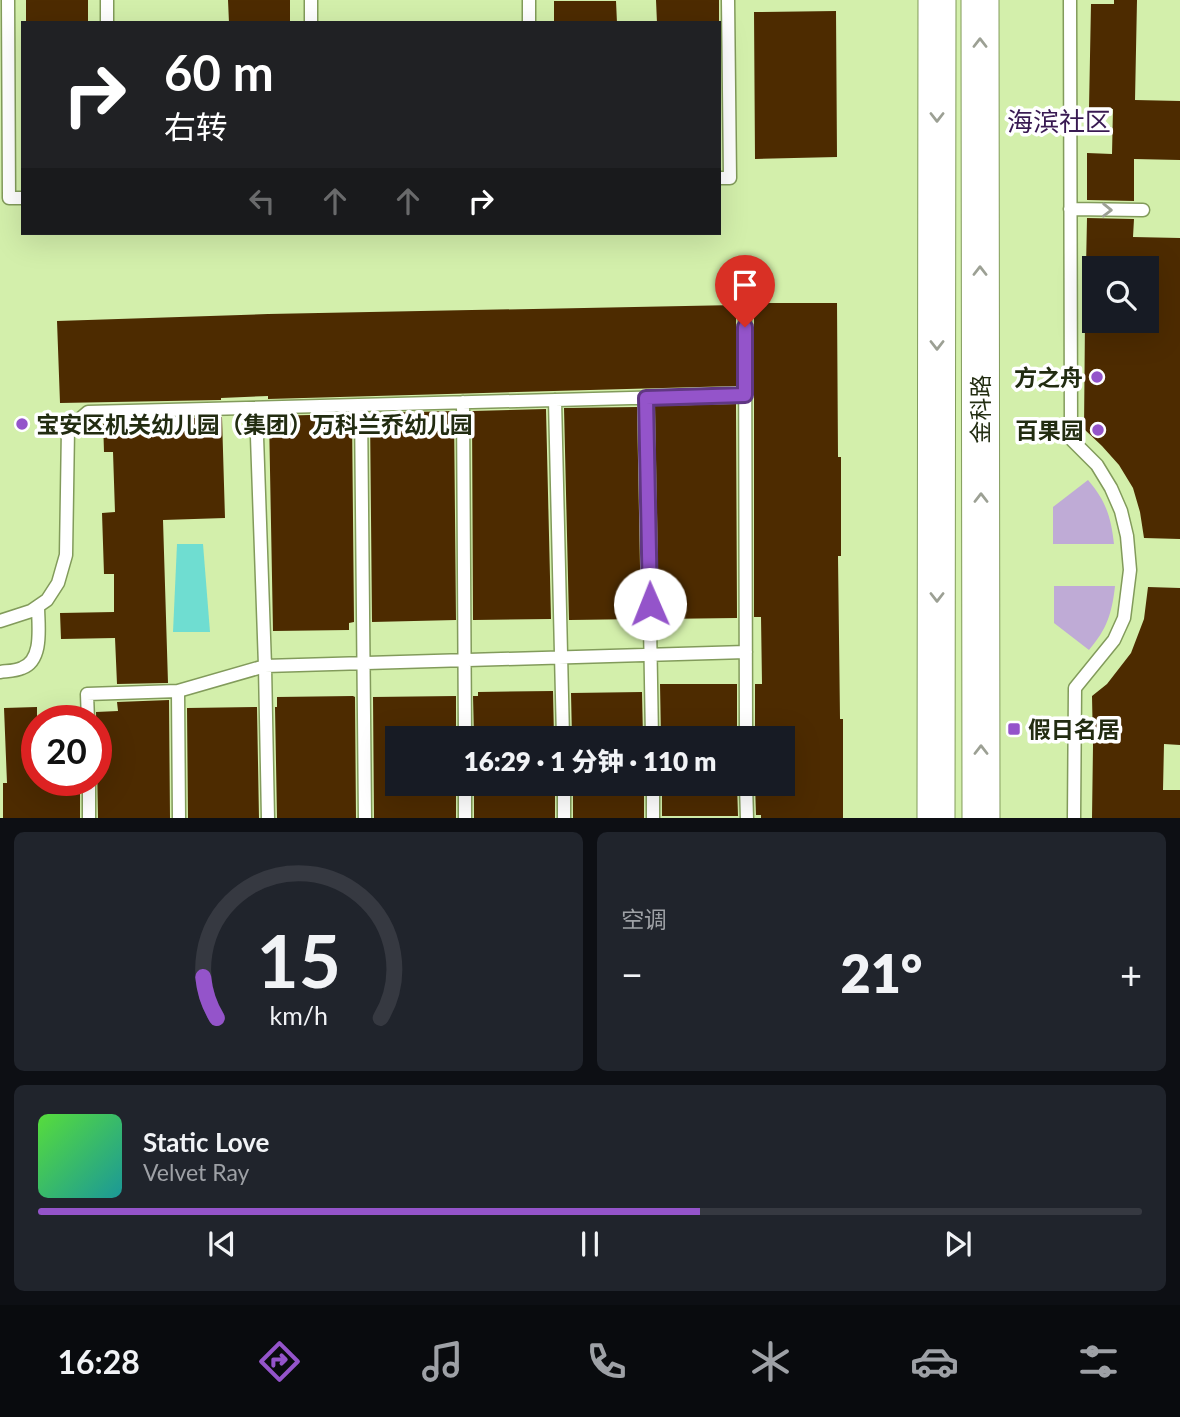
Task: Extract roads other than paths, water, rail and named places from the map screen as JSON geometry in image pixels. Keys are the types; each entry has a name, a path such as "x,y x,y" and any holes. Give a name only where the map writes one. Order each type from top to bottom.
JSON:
{"main road":[{"name":"金科路","path":"936,818 937,0"},
{"name":"金科路","path":"980,0 981,818"},
{"path":"937,538 940,551 959,561 966,560 976,552 981,539"}],"lane":[{"path":"8,0 9,198 21,198"},
{"path":"107,0 107,21"},
{"path":"311,0 311,21"},
{"path":"529,0 529,21"},
{"path":"721,178 730,178 724,81 728,0"},
{"path":"1070,0 1071,439 1097,465 1111,488 1121,511 1127,536 1130,570 1124,618 1114,640 1075,688 1074,818"},
{"path":"8,97 21,97"},
{"path":"1070,209 1143,210"},
{"path":"745,304 746,726"},
{"path":"0,621 32,611 47,600 58,583 66,555 68,429 88,412 745,395"},
{"path":"646,398 652,726"},
{"path":"555,400 563,726"},
{"path":"463,402 465,726"},
{"path":"361,405 365,818"},
{"path":"256,408 268,818"},
{"path":"0,672 21,669 34,657 37,646 38,607"},
{"path":"87,705 87,694 178,691 265,667 746,652"},
{"path":"178,691 179,818"},
{"path":"89,796 89,818"},
{"path":"465,796 465,818"},
{"path":"564,796 564,818"},
{"path":"653,796 653,818"},
{"path":"746,796 747,818"}],"water":[{"path":"177,544 203,544 210,632 173,632"}],"place":[{"name":"方之舟","path":"1097,377"},
{"name":"宝安区机关幼儿园（集团）万科兰乔幼儿园","path":"22,424"},
{"name":"百果园","path":"1098,430"},
{"name":"假日名居","path":"1014,729"}],"district":[{"name":"海滨社区","path":"1059,121"}]}
